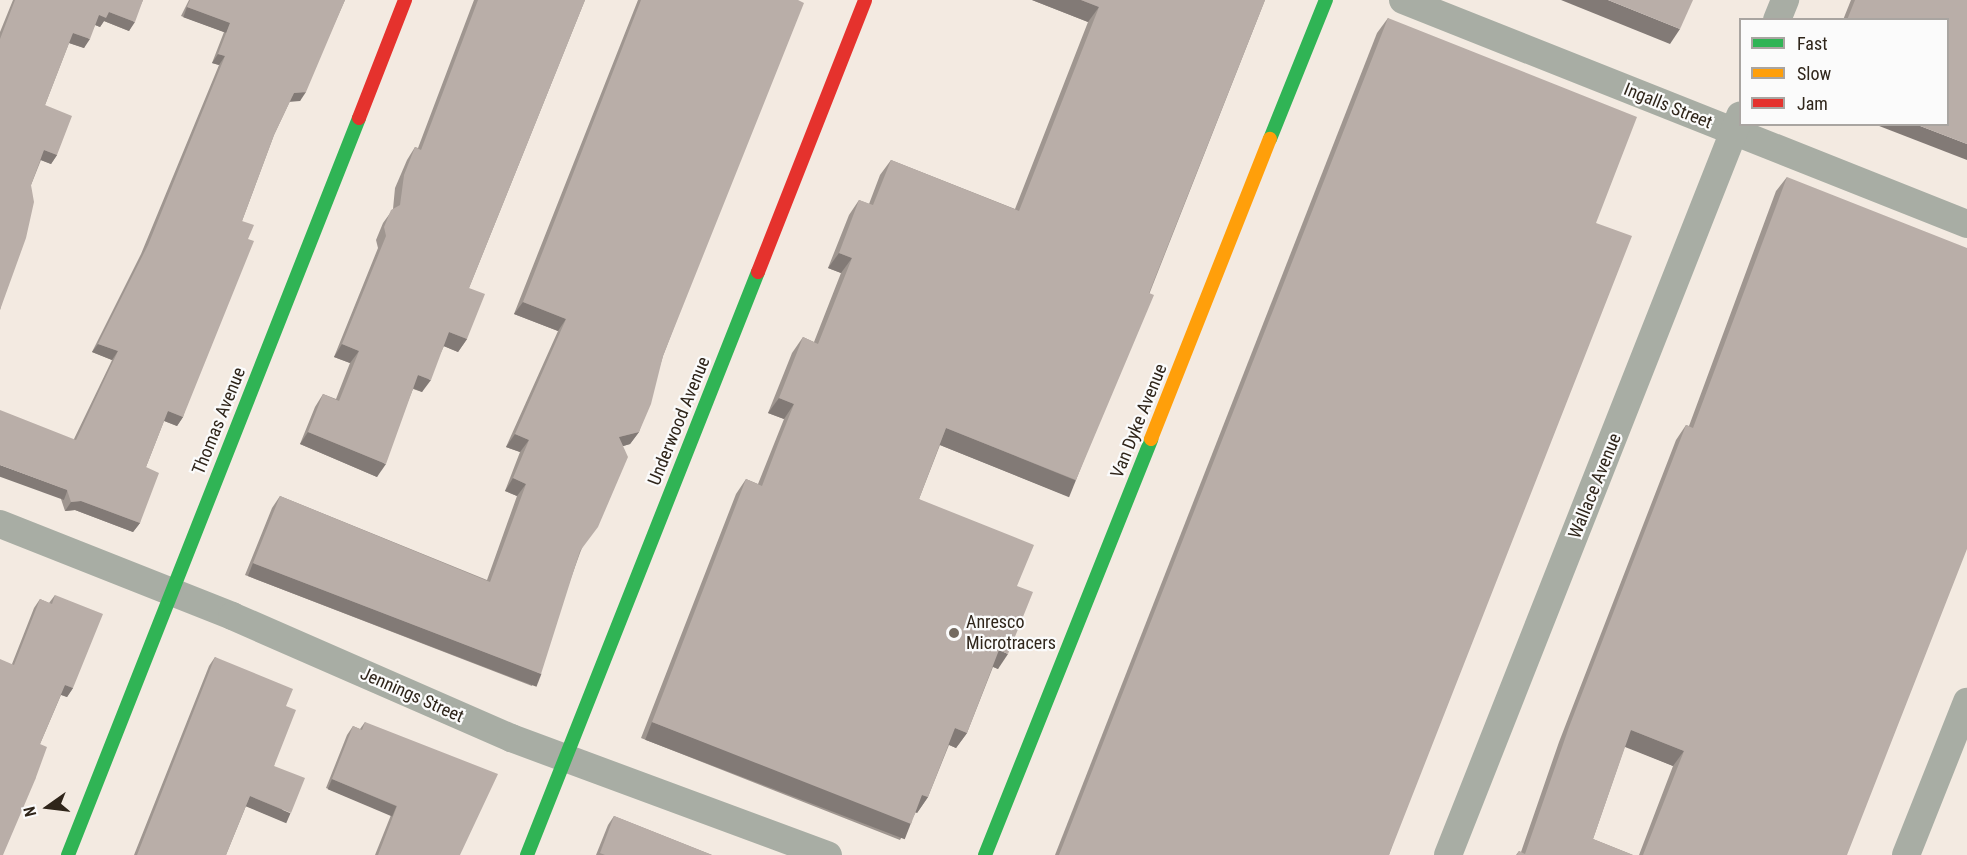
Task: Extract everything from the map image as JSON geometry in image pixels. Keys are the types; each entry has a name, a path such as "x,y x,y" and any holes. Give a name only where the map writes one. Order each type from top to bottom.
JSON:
{"street":[{"name":"Thomas Avenue","path":"68,855 405,0"},
{"name":"Underwood Avenue","path":"527,855 865,0"},
{"name":"Van Dyke Avenue","path":"985,855 1326,0"},
{"name":"Ingalls Street","path":"1403,0 1737,124"},
{"path":"1778,18 1785,0"},
{"name":"Wallace Avenue","path":"1448,855 1737,124"},
{"name":"Ingalls Street","path":"1742,126 1967,224"},
{"name":"Jennings Street","path":"0,524 171,592 566,757 828,855"},
{"path":"1906,855 1967,702"}],"building":[{"path":"15,0 143,0 135,22 109,12 106,18 99,15 90,39 73,33 45,105 72,116 57,155 44,150 31,185 34,202 26,238 0,310 0,39"},
{"path":"190,0 345,0 306,92 294,93 274,135 242,221 254,225 248,239 254,241 183,417 168,411 146,467 159,473 140,523 81,501 71,502 67,490 0,465 0,410 76,440 118,351 98,344 148,245 225,56 218,54 230,23 187,7"},
{"path":"478,0 585,0 469,288 485,294 467,339 449,332 431,380 418,375 386,464 308,432 323,394 339,401 359,351 342,344 386,236 384,227 391,210 400,205 404,175 415,147 421,150"},
{"path":"641,0 798,0 804,3 663,356 651,404 639,432 619,437 628,457 598,527 580,551 541,674 253,563 280,496 490,582 526,484 513,478 529,440 515,434 566,319 523,302"},
{"path":"1081,0 1265,0 1149,293 1154,295 1076,480 946,428 919,499 1034,545 1017,586 1033,592 1008,654 999,650 967,733 955,728 928,797 922,795 911,824 652,722 746,479 762,486 794,404 779,398 803,337 818,344 852,258 839,253 859,200 873,205 891,160 1019,211 1099,7"},
{"path":"1608,0 1693,0 1680,29"},
{"path":"1855,0 1967,0 1967,144 1920,126 1949,126 1949,18 1848,18"},
{"path":"1388,18 1637,117 1596,223 1632,236 1389,855 1059,855"},
{"path":"1787,177 1967,248 1967,549 1847,855 1643,855 1684,751 1631,730 1593,839 1633,855 1517,855 1519,851 1525,854 1569,727 1686,425 1693,428"},
{"path":"55,595 103,614 73,688 65,685 40,744 47,747 35,780 3,855 0,855 0,659 14,665 40,599 52,604"},
{"path":"215,657 293,689 286,706 296,710 274,766 305,778 291,813 250,796 226,855 137,855"},
{"path":"365,722 498,774 460,855 378,855 397,806 332,779 353,726 362,730"},
{"path":"614,816 712,855 605,855 600,853"}],"traffic: fast":[{"path":"1270,139 1326,0"},
{"path":"68,855 359,118"},
{"path":"527,855 758,272"},
{"path":"985,855 1151,439"}],"traffic: slow":[{"path":"1151,439 1270,139"}],"traffic: jam":[{"path":"359,118 405,0"},
{"path":"758,272 865,0"}],"place":[{"name":"Anresco Microtracers","path":"954,633"}]}
